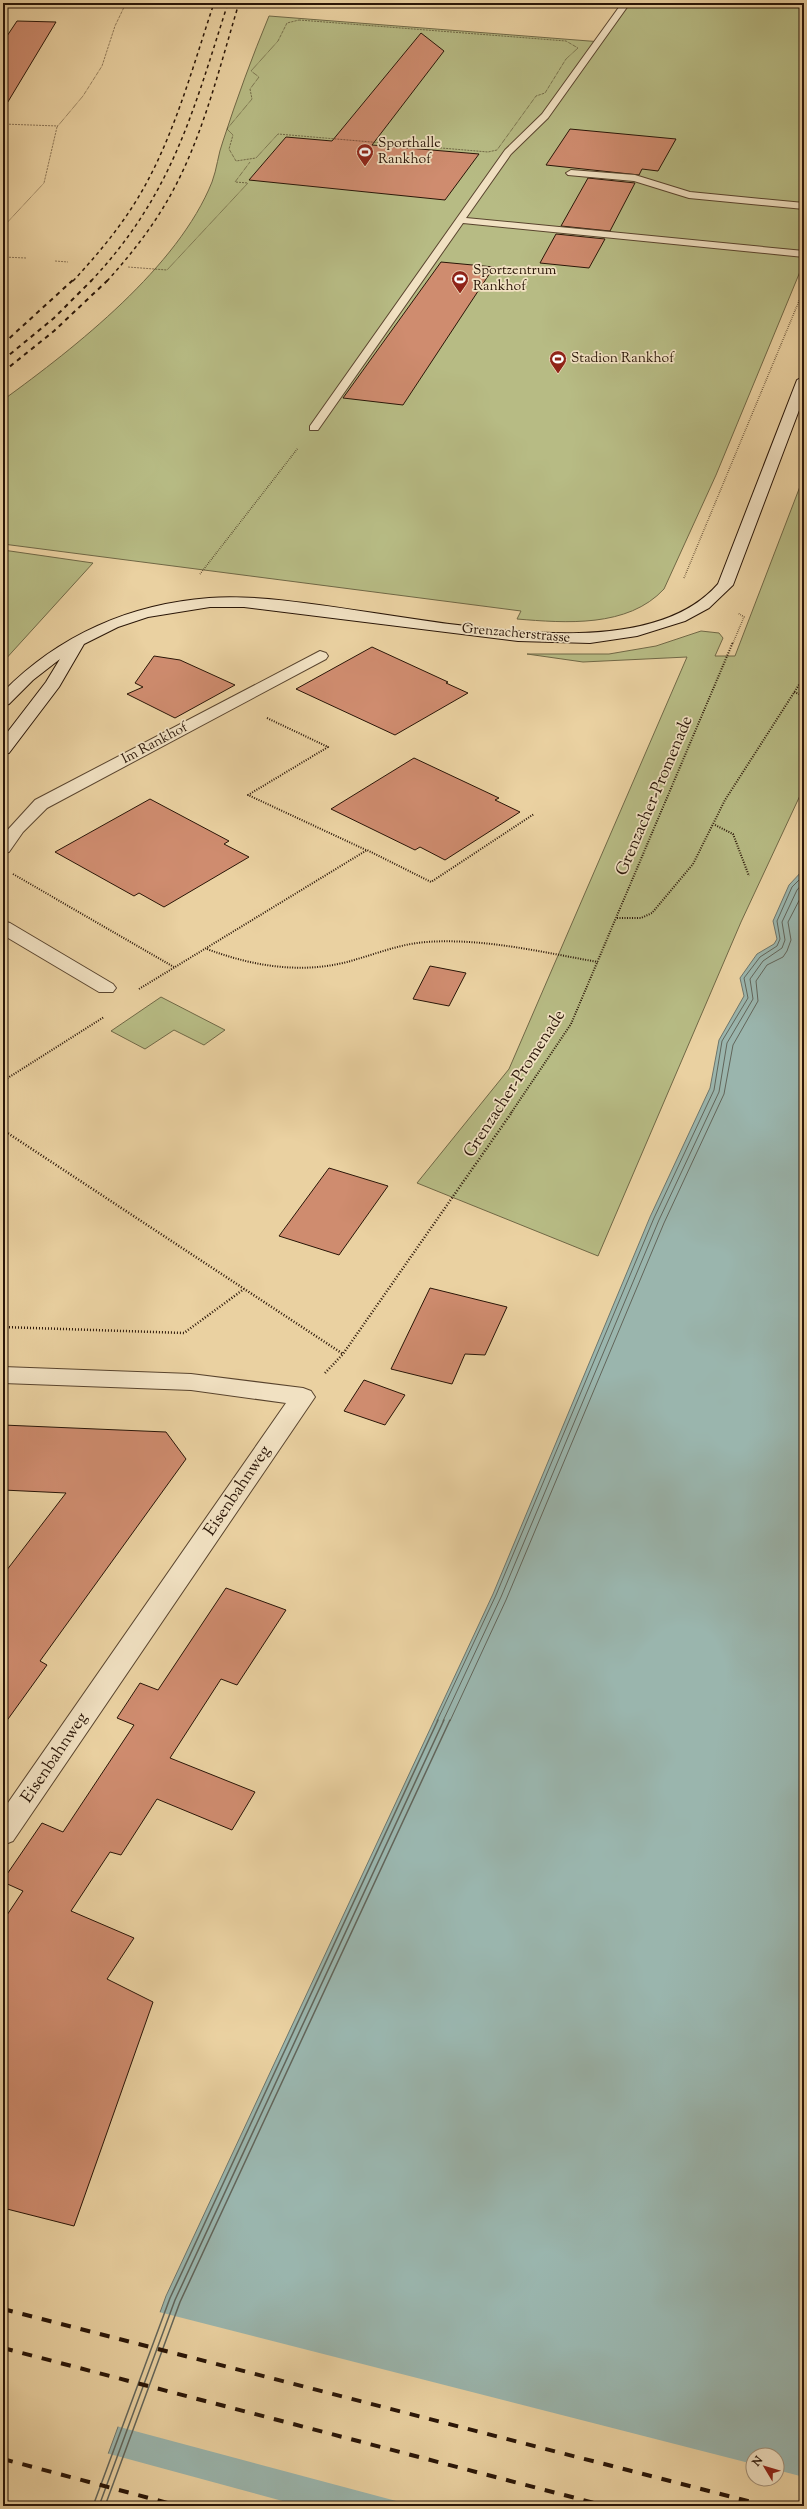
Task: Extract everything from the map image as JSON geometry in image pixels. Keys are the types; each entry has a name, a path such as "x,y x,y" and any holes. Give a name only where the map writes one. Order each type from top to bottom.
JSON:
{"main road":[{"name":"Grenzacherstrasse","path":"3,701 21,680 50,658 80,638 104,626 168,608 208,603 244,602 516,636 563,639 629,633 680,618 715,597 725,585 804,380"},
{"path":"3,749 53,684 80,638"},
{"name":"Im Rankhof","path":"3,848 17,828 41,804 235,703 320,656"},
{"path":"3,927 106,988"},
{"path":"3,1376 191,1382 303,1397"},
{"name":"Eisenbahnweg","path":"3,1833 303,1397"}],"lane":[{"path":"314,428 508,152 545,116 626,3"},
{"path":"571,173 635,178 689,195 804,206"},
{"path":"459,220 804,254"}],"path":[{"path":"3,8 7,3"},
{"path":"3,227 44,183 58,126 83,96 102,66 115,26 126,3"},
{"path":"128,267 167,270 248,183 235,182 250,162 260,157 278,134 488,152 497,150 536,96 546,93 566,59 578,48 576,45 566,41 539,38 328,22 292,21 284,26 278,41 251,71 259,77 250,89 252,99 227,127 233,135 229,149 236,161 250,162"},
{"path":"3,124 58,126"},
{"path":"3,258 26,258"},
{"path":"55,261 68,262"},
{"path":"681,585 804,289"},
{"path":"200,574 314,428"},
{"name":"Grenzacher-Promenade","path":"303,1397 343,1354 480,1159 571,1024 744,617"},
{"path":"617,918 641,918 652,913 693,864 715,825 725,800 804,677"},
{"path":"794,692 804,696"},
{"path":"235,703 328,747 248,795 367,850 431,882 534,814"},
{"path":"715,825 733,834 749,876"},
{"path":"136,990 367,850"},
{"path":"8,873 174,967"},
{"path":"206,948 256,964 296,968 334,965 387,949 432,942 466,941 598,962"},
{"path":"3,1081 108,1013"},
{"path":"3,1130 343,1354"},
{"path":"3,1327 184,1333 244,1289"}],"green space":[{"name":"Sportzentrum Rankhof","path":"630,3 804,3 804,262 716,475 664,589 649,602 633,611 614,617 595,620 575,622 517,619 521,611 3,544 3,400 62,356 122,303 150,274 175,244 196,214 212,182 221,146 269,16 602,42"},
{"path":"804,476 804,787 741,922 598,1256 417,1183 509,1069 687,657 583,662 527,654 609,654 656,646 701,631 719,633 723,638 715,656 735,656"},
{"path":"3,550 93,563 3,662"},
{"path":"161,997 225,1030 204,1045 174,1030 145,1049 111,1031"}],"water":[{"path":"804,869 804,2506 89,2506 166,2296 493,1594 650,1217 710,1088 719,1040 744,996 740,978 757,954 774,944 777,939 773,921 789,885"}],"pier":[{"path":"159,2312 745,2462 745,2487 785,2487 785,2472 804,2477 804,2506 415,2506 116,2426"},
{"path":"106,2453 301,2506 87,2506"}],"building":[{"path":"17,21 56,22 3,110 3,42"},
{"name":"Sporthalle Rankhof","path":"421,33 444,51 372,145 479,154 445,200 249,180 286,137 332,141"},
{"path":"570,129 676,139 658,171 642,169 639,175 546,165"},
{"path":"588,178 635,183 610,231 561,226"},
{"path":"556,234 605,239 589,268 540,263"},
{"path":"441,262 494,267 403,405 343,398"},
{"path":"372,647 448,682 446,683 468,693 395,735 296,689"},
{"path":"154,656 180,660 235,685 175,718 127,694 143,687 135,683"},
{"path":"414,758 499,798 495,800 520,812 445,860 420,847 415,850 331,809"},
{"path":"150,799 229,841 224,844 249,857 164,907 139,893 134,896 55,852"},
{"path":"430,966 466,973 449,1006 413,999"},
{"path":"329,1168 388,1186 339,1255 279,1236"},
{"path":"430,1288 507,1307 485,1355 465,1354 452,1384 391,1369"},
{"path":"364,1380 405,1395 385,1425 344,1411"},
{"path":"3,1425 166,1432 186,1459 40,1661 47,1665 3,1726 3,1575 66,1493 3,1490"},
{"path":"226,1588 286,1610 237,1685 221,1679 170,1758 255,1792 232,1830 157,1799 121,1855 110,1852 71,1911 134,1938 107,1979 153,2002 74,2226 3,2208 3,1921 23,1891 3,1882 3,1880 42,1823 63,1832 134,1725 117,1718 140,1683 158,1690"}],"railway":[{"path":"73,281 113,234 140,195 158,161 176,117 214,3"},
{"path":"91,281 119,249 142,217 161,184 177,151 191,116 228,3"},
{"path":"107,281 130,255 157,218 188,160 216,82 239,3"},
{"path":"3,344 73,280"},
{"path":"3,360 54,318 91,281"},
{"path":"3,372 54,331 107,281"},
{"path":"3,2309 767,2506"},
{"path":"3,2348 606,2506"},
{"path":"3,2459 179,2506"}],"place":[{"name":"Sporthalle Rankhof","path":"365,167"},
{"name":"Sportzentrum Rankhof","path":"460,294"},
{"name":"Stadion Rankhof","path":"558,374"}]}
